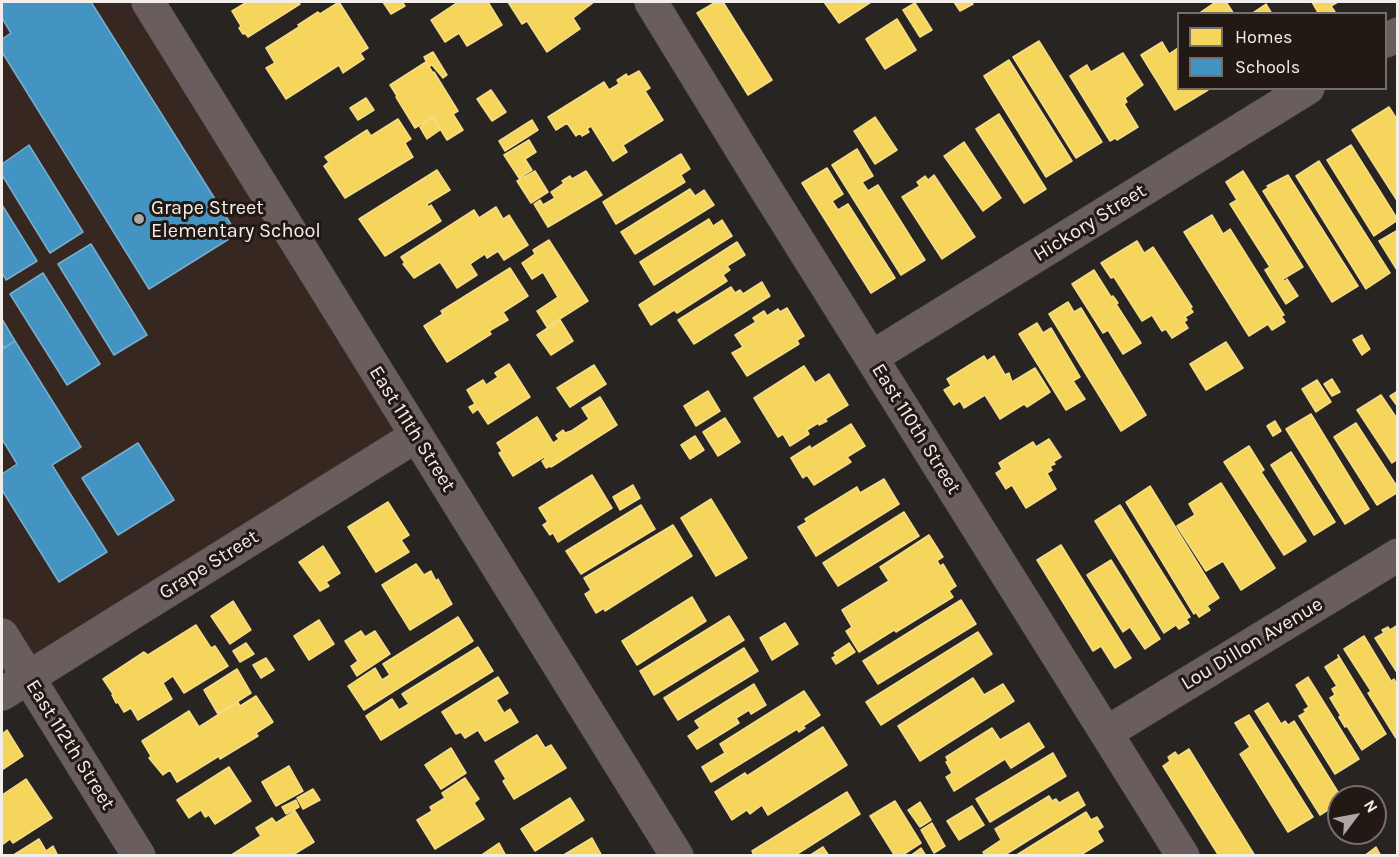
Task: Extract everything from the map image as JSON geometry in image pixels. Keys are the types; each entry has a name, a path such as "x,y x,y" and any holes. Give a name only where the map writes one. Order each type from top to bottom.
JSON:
{"street":[{"name":"East 111th Street","path":"148,2 677,855"},
{"name":"East 110th Street","path":"651,2 1183,855"},
{"name":"Hickory Street","path":"872,357 1305,90"},
{"name":"Grape Street","path":"15,686 416,436"},
{"name":"Lou Dillon Avenue","path":"1106,733 1398,555"},
{"name":"East 112th Street","path":"2,635 15,686 139,855"}],"shaded area":[{"name":"Grape Street Elementary School","path":"2,2 142,2 411,436 31,673 2,626"}],"building: Homes":[{"path":"247,2 298,2 300,4 248,37 239,28 241,26 232,11"},
{"path":"339,2 368,48 360,53 364,59 343,73 339,65 286,99 266,68 275,63 266,48 318,12 320,14"},
{"path":"383,2 402,2 405,6 391,14"},
{"path":"458,2 488,2 502,25 467,46 459,33 445,42 431,20"},
{"path":"508,2 594,2 573,18 580,29 547,52 527,21 522,24"},
{"path":"716,2 723,2 772,80 748,95 697,13"},
{"path":"824,2 871,2 839,23"},
{"path":"954,2 971,2 973,4 960,11"},
{"path":"1226,2 1233,12 1201,12 1214,3"},
{"path":"1312,2 1338,2 1331,6 1335,12 1318,12"},
{"path":"915,3 932,30 920,37 903,10"},
{"path":"1266,4 1271,12 1254,12"},
{"path":"897,19 916,50 885,69 866,39"},
{"path":"1039,41 1102,142 1076,158 1013,57"},
{"path":"1162,42 1169,54 1177,49 1177,90 1208,90 1175,110 1141,55"},
{"path":"433,52 447,75 443,78 432,65 429,67 424,57"},
{"path":"1123,53 1143,85 1125,98 1127,102 1124,104 1138,127 1117,140 1115,138 1110,141 1070,76 1087,65 1091,72"},
{"path":"1009,60 1072,161 1046,177 984,76"},
{"path":"426,62 458,111 453,114 463,130 447,140 433,117 415,128 390,85"},
{"path":"639,71 650,88 645,91 663,120 623,145 627,152 613,161 591,126 587,129 589,132 576,136 567,123 556,130 548,117 604,82 609,90 619,84 617,80 626,74 628,77"},
{"path":"491,90 506,112 492,121 477,99"},
{"path":"366,98 374,110 358,120 350,108"},
{"path":"1389,107 1398,121 1398,202 1352,130"},
{"path":"999,114 1046,189 1024,203 976,129"},
{"path":"875,117 897,150 875,164 854,131"},
{"path":"433,118 440,130 427,139 420,127"},
{"path":"398,119 411,139 405,143 413,157 345,198 324,166 329,162 325,157 367,130 371,136"},
{"path":"532,120 538,130 505,151 499,141"},
{"path":"529,140 536,152 525,159 532,170 519,178 504,155"},
{"path":"964,142 1001,198 983,211 944,156"},
{"path":"1351,145 1398,220 1374,236 1327,160"},
{"path":"857,149 873,176 862,182 868,191 878,185 925,260 901,275 832,165"},
{"path":"681,154 690,169 681,175 685,182 616,224 603,202"},
{"path":"1319,161 1390,273 1366,289 1296,176"},
{"path":"827,168 843,194 832,201 838,210 848,204 895,278 871,293 802,183"},
{"path":"437,170 450,190 427,204 428,207 431,205 441,221 385,256 359,219"},
{"path":"535,171 548,192 531,203 517,181"},
{"path":"586,171 602,195 548,227 534,204 540,200 543,205 555,198 551,192 564,183 562,181 570,176 572,179"},
{"path":"1243,171 1303,267 1283,279 1284,282 1287,279 1298,296 1286,304 1265,270 1270,267 1230,204 1237,200 1226,182"},
{"path":"934,175 975,237 942,259 902,197 920,186 917,182 925,176 928,180"},
{"path":"1288,175 1358,286 1332,302 1263,191 1269,187 1267,186"},
{"path":"690,189 695,196 704,190 714,205 635,254 621,232"},
{"path":"496,207 503,219 509,215 528,245 504,260 498,251 487,258 485,254 470,264 477,275 457,288 440,262 414,278 403,264 405,263 401,257 474,210 479,218"},
{"path":"1212,215 1223,234 1230,229 1284,315 1281,316 1285,322 1272,330 1268,324 1249,336 1184,232"},
{"path":"709,219 713,226 722,220 732,236 654,285 640,262"},
{"path":"1398,230 1398,270 1397,270 1379,241"},
{"path":"549,240 588,301 547,327 537,311 558,297 543,272 532,279 522,263 535,254 533,250"},
{"path":"1137,241 1144,253 1153,247 1192,307 1190,308 1193,312 1185,317 1187,320 1184,322 1188,328 1172,338 1166,329 1162,331 1152,315 1142,321 1114,277 1111,278 1101,263"},
{"path":"737,242 745,255 727,266 730,270 723,275 727,281 677,313 674,310 651,325 639,305"},
{"path":"510,268 528,296 503,312 508,320 489,331 491,334 447,362 424,326 443,314 441,311"},
{"path":"1094,270 1111,297 1113,296 1118,303 1116,304 1141,343 1123,354 1108,330 1103,333 1072,284"},
{"path":"762,282 770,296 694,344 678,320 731,287 735,293 740,290 743,294"},
{"path":"1068,302 1074,312 1081,308 1146,415 1121,431 1049,314"},
{"path":"787,308 804,336 797,340 799,344 747,376 732,353 743,347 735,335 756,322 753,318 764,311 767,316 778,309 780,312"},
{"path":"560,320 573,341 551,355 537,335"},
{"path":"1037,323 1043,333 1051,328 1080,377 1073,381 1085,399 1066,410 1019,334"},
{"path":"1362,335 1370,349 1362,355 1353,340"},
{"path":"1226,342 1243,368 1206,390 1190,364"},
{"path":"984,356 987,361 994,356 1005,375 1009,373 1012,382 1035,368 1050,392 1027,407 1024,404 1000,419 985,395 964,408 960,401 954,405 944,390 951,386 947,379"},
{"path":"509,364 530,397 488,424 478,409 473,413 469,407 475,404 467,390 483,380 486,385 498,377 495,373"},
{"path":"594,365 606,384 570,407 557,388"},
{"path":"804,366 815,383 829,374 848,405 825,419 827,421 819,425 818,423 807,430 809,434 790,446 783,434 778,437 754,398"},
{"path":"1332,379 1340,392 1332,396 1324,384"},
{"path":"1317,380 1331,402 1316,412 1302,389"},
{"path":"708,391 720,411 696,426 684,406"},
{"path":"1398,391 1398,407 1390,396"},
{"path":"1381,395 1398,420 1398,459 1392,463 1357,410"},
{"path":"600,397 617,425 551,467 546,468 542,461 544,457 513,476 499,453 502,451 497,443 537,417 553,443 559,439 556,435 563,430 565,433 571,431 589,419 582,408"},
{"path":"1311,414 1369,509 1345,524 1286,429"},
{"path":"725,418 740,442 718,456 703,432"},
{"path":"1275,421 1281,431 1273,436 1267,426"},
{"path":"1356,423 1398,488 1398,492 1377,505 1334,437"},
{"path":"851,424 865,446 847,457 851,462 814,485 807,475 803,478 791,458 810,446 811,449"},
{"path":"695,436 704,450 690,459 681,445"},
{"path":"1049,439 1061,457 1053,462 1055,464 1050,466 1052,470 1047,473 1056,489 1026,508 1012,485 1006,489 996,473 1002,469 999,463 1033,442 1036,447"},
{"path":"1249,446 1264,470 1261,472 1306,541 1284,555 1224,462"},
{"path":"1291,452 1335,522 1314,535 1271,465"},
{"path":"592,475 612,508 558,542 553,533 550,535 543,525 548,522 539,508"},
{"path":"884,479 899,504 816,556 798,527 807,522 805,519 857,487 860,493"},
{"path":"1221,483 1275,568 1241,590 1223,561 1206,571 1177,526 1195,515 1189,504"},
{"path":"633,485 640,498 620,510 613,497"},
{"path":"1150,486 1219,598 1207,606 1210,610 1199,617 1196,612 1194,614 1126,502"},
{"path":"711,499 747,558 716,576 681,518"},
{"path":"388,502 409,535 401,540 409,552 376,572 348,527"},
{"path":"641,505 655,529 581,574 566,551"},
{"path":"1120,505 1190,617 1186,619 1189,623 1179,629 1176,625 1164,633 1095,521"},
{"path":"904,512 919,536 838,586 823,563"},
{"path":"673,525 692,556 605,611 604,608 596,613 585,594 591,590 584,578"},
{"path":"929,535 943,557 937,561 940,566 943,564 956,586 949,591 953,597 859,652 846,631 852,627 842,610 889,581 880,567"},
{"path":"1061,545 1131,658 1115,668 1101,646 1093,651 1037,560"},
{"path":"323,546 340,573 326,582 329,586 320,591 299,562"},
{"path":"1111,560 1160,639 1145,649 1130,627 1123,632 1087,575"},
{"path":"416,564 424,575 431,571 452,604 410,630 382,585"},
{"path":"692,597 706,621 637,665 622,641"},
{"path":"961,600 976,624 878,684 863,661"},
{"path":"233,601 251,630 230,644 211,616"},
{"path":"729,616 744,640 654,695 640,671"},
{"path":"458,617 473,641 364,710 348,686 375,668 382,680 390,675 383,664"},
{"path":"319,620 334,644 309,660 294,636"},
{"path":"785,623 798,644 772,660 760,638"},
{"path":"196,625 211,648 215,646 228,666 184,693 173,676 163,683 172,699 138,720 131,708 124,712 118,702 116,703 103,679 144,652 148,655"},
{"path":"1398,625 1398,674 1375,638 1384,633 1382,630 1388,627 1390,630"},
{"path":"361,631 365,637 375,631 390,654 357,676 351,666 358,661 345,641"},
{"path":"978,632 992,654 881,725 866,702"},
{"path":"1364,636 1391,681 1394,679 1398,686 1398,736 1396,738 1368,693 1371,691 1344,649"},
{"path":"246,643 254,654 240,662 233,651"},
{"path":"849,643 855,652 836,664 832,658 836,656 834,653"},
{"path":"478,647 493,671 381,740 366,716 392,699 399,710 409,704 402,694"},
{"path":"744,648 758,671 678,720 664,698"},
{"path":"1338,655 1386,734 1362,750 1347,726 1345,727 1330,698 1335,695 1332,689 1337,686 1325,667 1339,658"},
{"path":"266,658 274,670 261,678 253,665"},
{"path":"237,669 251,693 218,714 204,690"},
{"path":"498,677 508,693 496,700 504,713 510,709 518,722 485,741 478,730 465,738 461,732 456,734 442,712"},
{"path":"1308,677 1359,759 1335,774 1299,716 1309,707 1296,685"},
{"path":"973,678 984,695 1003,684 1014,701 920,761 898,726"},
{"path":"754,684 766,705 751,714 749,710 736,718 739,723 697,749 688,736 700,728 695,721"},
{"path":"804,691 820,715 803,726 805,728 799,732 797,729 711,782 702,767 725,753 720,744"},
{"path":"256,696 273,722 256,733 258,736 220,759 219,756 177,782 170,770 163,775 149,758 151,756 142,741 189,711 199,727 238,702 240,706"},
{"path":"1268,703 1281,724 1285,721 1288,725 1294,721 1334,785 1327,785 1327,811 1320,815 1255,711"},
{"path":"1249,715 1313,817 1288,832 1240,754 1250,747 1235,723"},
{"path":"1029,723 1044,747 1011,768 1005,759 954,791 946,777 952,773 946,757 992,728 1000,740"},
{"path":"823,727 847,765 768,815 762,805 750,814 747,810 732,820 715,792 745,773 747,776"},
{"path":"7,730 23,756 2,770 2,734"},
{"path":"537,735 545,748 551,745 566,768 514,799 495,761"},
{"path":"451,748 466,773 441,789 425,765"},
{"path":"1189,749 1255,856 1219,856 1163,766 1170,761 1168,757 1175,752 1178,756"},
{"path":"1053,753 1066,776 990,822 976,799"},
{"path":"289,766 303,791 276,806 262,782"},
{"path":"229,767 251,801 215,824 209,815 205,817 201,810 189,818 177,800"},
{"path":"465,778 479,799 474,803 484,819 435,849 417,820 432,811 430,807 445,798 442,793"},
{"path":"26,779 52,818 13,843 10,839 2,845 2,795"},
{"path":"313,789 320,800 303,809 297,798"},
{"path":"847,792 860,814 794,856 754,856 752,851"},
{"path":"1078,792 1085,805 1003,856 985,856 983,852 1001,840 995,829 1049,796 1052,801 1056,799 1059,803"},
{"path":"570,798 584,820 535,851 521,829"},
{"path":"296,800 299,807 286,814 282,807"},
{"path":"895,801 921,843 901,856 895,856 870,816"},
{"path":"920,802 931,820 920,827 908,810"},
{"path":"972,806 984,825 959,840 947,821"},
{"path":"295,811 314,842 291,856 230,856 261,836 256,828 272,818 276,823"},
{"path":"1086,812 1091,820 1097,817 1103,827 1097,831 1103,841 1079,856 1015,856"},
{"path":"932,823 945,846 934,853 921,830"},
{"path":"592,838 602,856 562,856"},
{"path":"39,839 46,851 53,846 58,856 12,856"},
{"path":"499,843 506,856 480,856"},
{"path":"823,847 829,856 809,856"},
{"path":"1376,847 1381,856 1364,856"},
{"path":"921,848 926,856 910,856"}],"building: Schools":[{"path":"2,2 91,2 237,234 149,289 2,52 2,39 11,33 2,18"},
{"path":"29,145 83,232 50,253 2,175 2,164"},
{"path":"2,205 37,261 6,280 2,273"},
{"path":"91,244 147,335 114,355 58,264"},
{"path":"43,273 100,364 67,385 10,294"},
{"path":"2,319 15,341 4,348 2,344"},
{"path":"15,341 81,447 52,465 107,552 59,582 2,490 2,474 17,464 2,439 2,350"},
{"path":"138,443 174,500 118,535 82,478"}],"place":[{"name":"Grape Street Elementary School","path":"139,219"}]}
